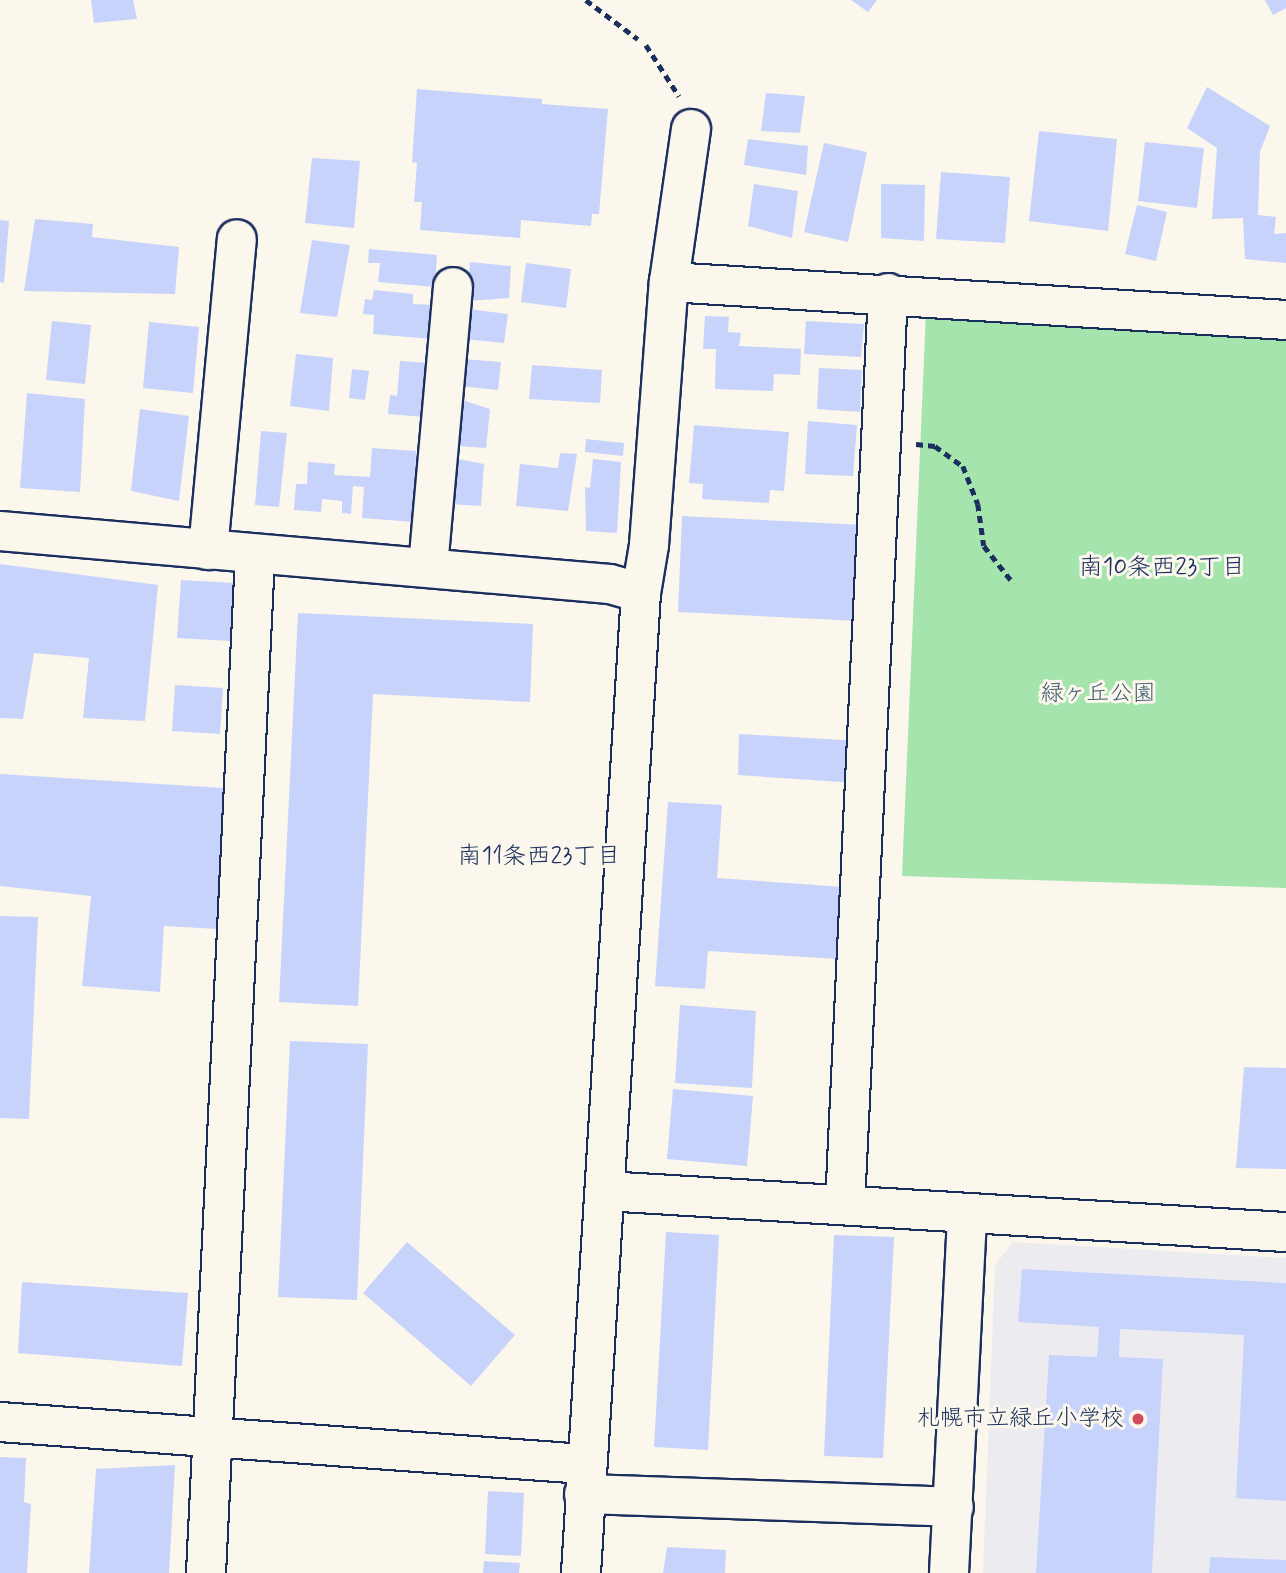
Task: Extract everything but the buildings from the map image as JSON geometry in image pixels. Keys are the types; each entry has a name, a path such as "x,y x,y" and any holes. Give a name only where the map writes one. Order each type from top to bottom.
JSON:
{"street":[{"path":"581,1573 640,593 649,545 668,282 687,116"},
{"path":"208,550 237,239"},
{"path":"668,282 888,293 1286,320"},
{"path":"428,567 453,287"},
{"path":"845,1205 888,293"},
{"path":"0,531 610,584 640,593"},
{"path":"206,1573 255,555"},
{"path":"605,1191 967,1215 1286,1231"},
{"path":"949,1573 967,1215"},
{"path":"0,1422 213,1437 585,1479 954,1507"}],"path":[{"path":"586,0 638,39"},
{"path":"646,44 687,116"},
{"path":"908,443 935,446 963,466 978,504 984,546 1014,584"}],"shaded area":[{"name":"札幌市立緑丘小学校","path":"1013,1242 1286,1258 1286,1573 983,1573 995,1265"}],"green space":[{"name":"緑ヶ丘公園","path":"926,311 1286,323 1286,888 902,876"}],"place":[{"name":"札幌市立緑丘小学校","path":"1138,1419"}],"district":[{"name":"南10条西23丁目","path":"1162,568"},
{"name":"南11条西23丁目","path":"539,857"}]}
